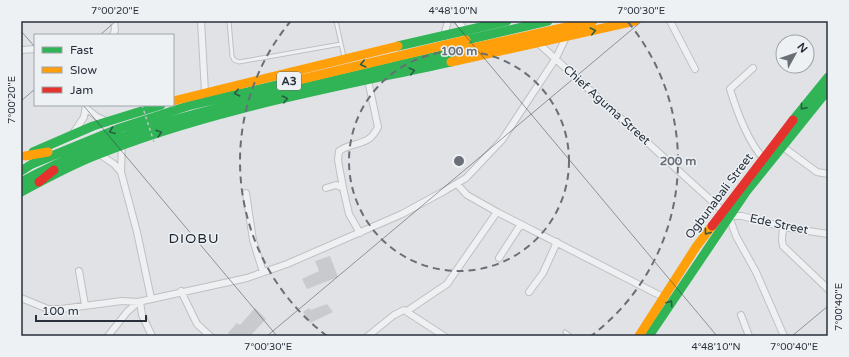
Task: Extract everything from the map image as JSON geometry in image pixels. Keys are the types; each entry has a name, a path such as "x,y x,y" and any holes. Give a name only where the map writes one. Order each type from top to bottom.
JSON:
{"main road":[{"name":"A3","path":"21,171 72,147 120,128 192,105 509,25 548,21"},
{"name":"A3","path":"21,182 38,172 164,123 237,102 593,21"},
{"path":"21,192 39,182 53,170 98,149 122,144 215,116 368,80 635,21"},
{"path":"174,101 204,92 465,31 509,25"},
{"name":"Ogbunabali Street","path":"649,336 726,213 763,158 828,77"},
{"name":"Ogbunabali Street","path":"639,336 696,247 746,192 828,90"},
{"path":"23,158 72,135 148,106"},
{"path":"23,158 72,147"}],"street":[{"path":"113,34 115,30 114,21"},
{"path":"201,21 204,92"},
{"path":"444,36 448,21"},
{"path":"458,21 465,31"},
{"path":"670,21 695,69"},
{"path":"108,336 127,312 139,302 150,298 247,278 287,264 402,214 457,184 466,178 502,140 556,58 566,37"},
{"name":"Chief Aguma Street","path":"538,43 726,213"},
{"path":"21,50 34,49"},
{"path":"753,68 730,88 747,132 756,150 763,158"},
{"path":"360,233 349,214 338,160 339,150 363,143 371,138 378,127 368,80"},
{"path":"86,106 97,117 106,122"},
{"path":"72,135 82,121 86,106"},
{"path":"122,144 121,172 137,232 150,298"},
{"path":"782,147 817,172 828,174"},
{"path":"98,149 121,172"},
{"path":"457,184 467,195 497,212 663,297"},
{"path":"326,188 336,185 343,188"},
{"path":"246,193 253,240 263,272"},
{"path":"368,336 394,315 401,311 407,311 447,284 497,212"},
{"path":"726,213 736,236 756,272 784,336"},
{"name":"Ede Street","path":"726,213 783,227 828,234"},
{"path":"499,258 521,224"},
{"path":"783,227 783,246 828,289"},
{"path":"529,292 543,273 557,242"},
{"path":"79,271 85,305"},
{"path":"182,291 197,324 210,336"},
{"path":"21,298 48,309 61,309 122,301 139,302"},
{"path":"139,302 142,315 152,336"},
{"path":"407,311 444,336"},
{"path":"741,315 749,336"}],"lane":[{"path":"229,21 232,56 234,60 239,62 341,44"},
{"path":"336,21 345,59"},
{"path":"565,332 570,336"}],"path":[{"path":"148,106 154,142"}],"building":[{"path":"330,256 338,277 307,289 302,279 319,271 315,261"},
{"path":"327,304 333,312 310,323 303,312 309,308 311,310"},
{"path":"255,308 266,319 250,336 232,336 228,333 237,323 240,325"}],"traffic: fast":[{"path":"398,46 507,21"},
{"path":"466,40 548,21"},
{"path":"21,182 56,164 91,149 127,135 198,113 459,51"},
{"path":"21,192 66,168 94,156 181,126 226,113 316,91 451,62"},
{"path":"793,120 828,77"},
{"path":"21,171 32,164 120,128 191,105 298,80"},
{"path":"649,336 746,192 828,90"},
{"path":"33,152 93,126 158,106"}],"traffic: slow":[{"path":"459,51 593,21"},
{"path":"451,62 635,21"},
{"path":"298,80 466,40"},
{"path":"174,101 398,46"},
{"path":"25,156 48,152"},
{"path":"639,336 696,247 712,226"}],"traffic: jam":[{"path":"712,226 793,120"},
{"path":"39,182 54,170"}],"district":[{"name":"DIOBU","path":"194,238"}]}
